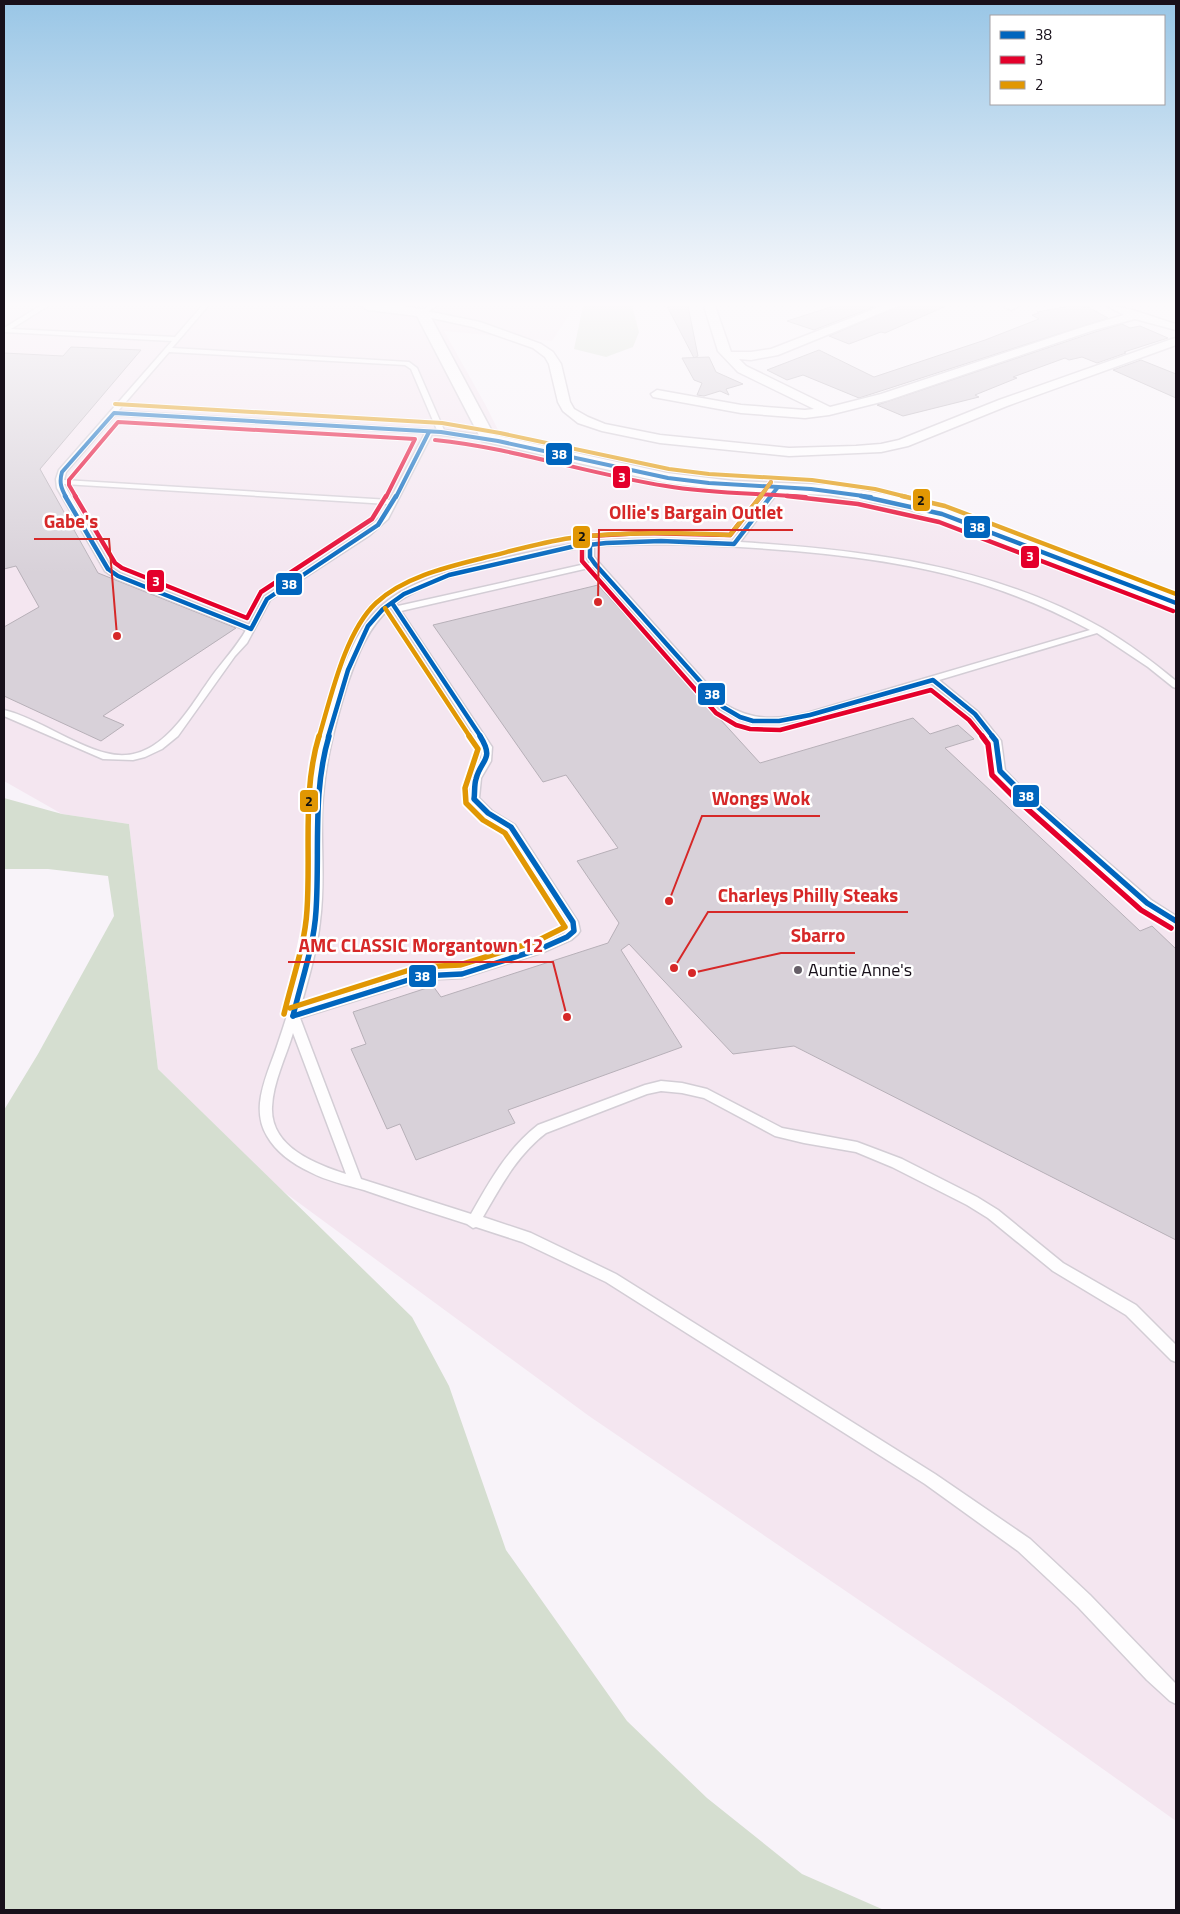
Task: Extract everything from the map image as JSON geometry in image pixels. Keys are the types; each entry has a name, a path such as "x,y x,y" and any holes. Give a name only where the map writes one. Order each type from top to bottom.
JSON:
{"street":[{"path":"468,395 488,438 667,478 726,485 830,490 911,504 1176,603"},
{"path":"562,395 569,411 583,420 602,427 660,439 789,452 856,450 881,448 903,443 1025,395"},
{"path":"665,395 741,409 805,414 829,411 890,395"},
{"path":"795,395 829,411"}],"lane":[{"path":"129,395 62,472 61,488 108,568 118,576 251,629"},
{"path":"426,395 441,432"},
{"path":"114,413 441,432 488,438"},
{"path":"4,713 103,756 118,759 133,758 147,754 163,745 175,734 251,629 267,599 378,525 393,502 429,432"},
{"path":"60,482 393,502"},
{"path":"734,544 778,487"},
{"path":"1176,685 1144,658 1099,630 1054,609 989,583 915,563 853,554 734,544 661,541 590,545 535,554 449,575 404,594 394,606 368,626 360,641 348,670 322,758 318,794 316,912 313,934 293,1016 269,1094 266,1114 271,1132 295,1159 317,1170 473,1222 526,1237 611,1278 937,1484 1024,1545 1084,1601 1153,1674 1176,1695"},
{"path":"590,545 590,557 595,564 723,707 740,717 766,722 792,720 934,680 1099,630"},
{"path":"394,606 595,564"},
{"path":"293,1016 421,976 462,974 559,942 574,932 573,922 511,827 488,813 474,799 476,778 486,760 487,747 394,606"},
{"path":"934,680 975,714 987,729 996,741 1000,771 1020,791 1147,903 1176,921"},
{"path":"293,1016 356,1183"},
{"path":"473,1222 518,1150 528,1138 542,1129 645,1090 661,1086 682,1088 707,1094 779,1132 857,1147 898,1163 972,1201 1008,1226 1058,1267 1131,1310 1176,1355"}],"shaded area":[{"path":"4,395 480,395 505,444 919,514 1176,607 1176,1821 1013,1705 589,1416 280,1189 158,1069 129,824 62,814 4,781"}],"green space":[{"path":"4,798 62,814 129,824 158,1069 412,1317 449,1386 506,1550 627,1721 707,1798 802,1874 884,1910 4,1910 4,1110 38,1054 114,916 108,876 48,869 4,869"}],"building":[{"path":"4,395 103,395 40,469 98,573 236,628 103,716 124,725 101,741 4,696 4,627 39,607 16,566 4,569"},
{"path":"852,395 867,395 859,398"},
{"path":"906,395 976,395 979,397 903,416 877,405"},
{"path":"598,585 760,763 913,718 930,734 958,725 974,739 945,748 1140,931 1152,926 1176,949 1176,1240 794,1046 733,1054 629,944 621,950 682,1047 508,1110 515,1123 416,1160 400,1124 387,1129 351,1049 366,1044 353,1012 433,986 441,997 608,943 619,923 577,861 618,848 566,775 543,782 433,625"}],"transit line":[{"name":"2","path":"115,404 442,423 500,433 669,469 709,474 812,480 875,489 945,506 1176,594"},
{"name":"38","path":"429,432 393,502 378,525 267,599 251,629 118,576 108,569 61,488 60,479 62,472 114,413 441,432 498,441 668,478 709,483 811,489 873,497 942,514 1176,603"},
{"name":"3","path":"118,422 415,439 385,498 372,519 261,592 247,618 122,568 115,563 69,485 69,480 118,422"},
{"name":"3","path":"435,440 492,448 665,486 701,491 825,499 875,506 939,522 1173,611"},
{"name":"3","path":"771,482 730,535 644,533 588,536 582,542 582,561 716,713 736,725 750,729 780,730 931,690 969,720 988,744 992,775 1014,797 1141,910 1171,928"},
{"name":"2","path":"284,1014 304,932 307,911 309,794 313,756 340,666 360,622 376,603 400,586 446,567 569,538 606,534 661,532 730,535 771,482"},
{"name":"38","path":"293,1016 313,934 316,912 318,794 322,758 348,670 368,626 383,609 404,594 449,575 571,547 606,543 661,541 734,544 778,487"},
{"name":"38","path":"590,545 590,557 595,564 723,707 740,717 753,721 779,721 810,715 933,680 975,714 987,729 996,741 1000,771 1020,791 1147,903 1176,921"},
{"name":"38","path":"293,1016 421,976 462,974 540,949 567,937 574,931 573,922 511,827 488,813 474,799 476,778 486,761 487,747 392,603"},
{"name":"2","path":"290,1008 419,967 460,965 537,941 565,927 505,833 483,820 466,803 465,788 478,749 385,608"}],"place":[{"name":"Ollie's Bargain Outlet","path":"598,602"},
{"name":"Gabe's","path":"117,636"},
{"name":"Wongs Wok","path":"669,901"},
{"name":"Charleys Philly Steaks","path":"674,968"},
{"name":"Auntie Anne's","path":"798,970"},
{"name":"Sbarro","path":"692,973"},
{"name":"AMC CLASSIC Morgantown 12","path":"567,1017"}]}
